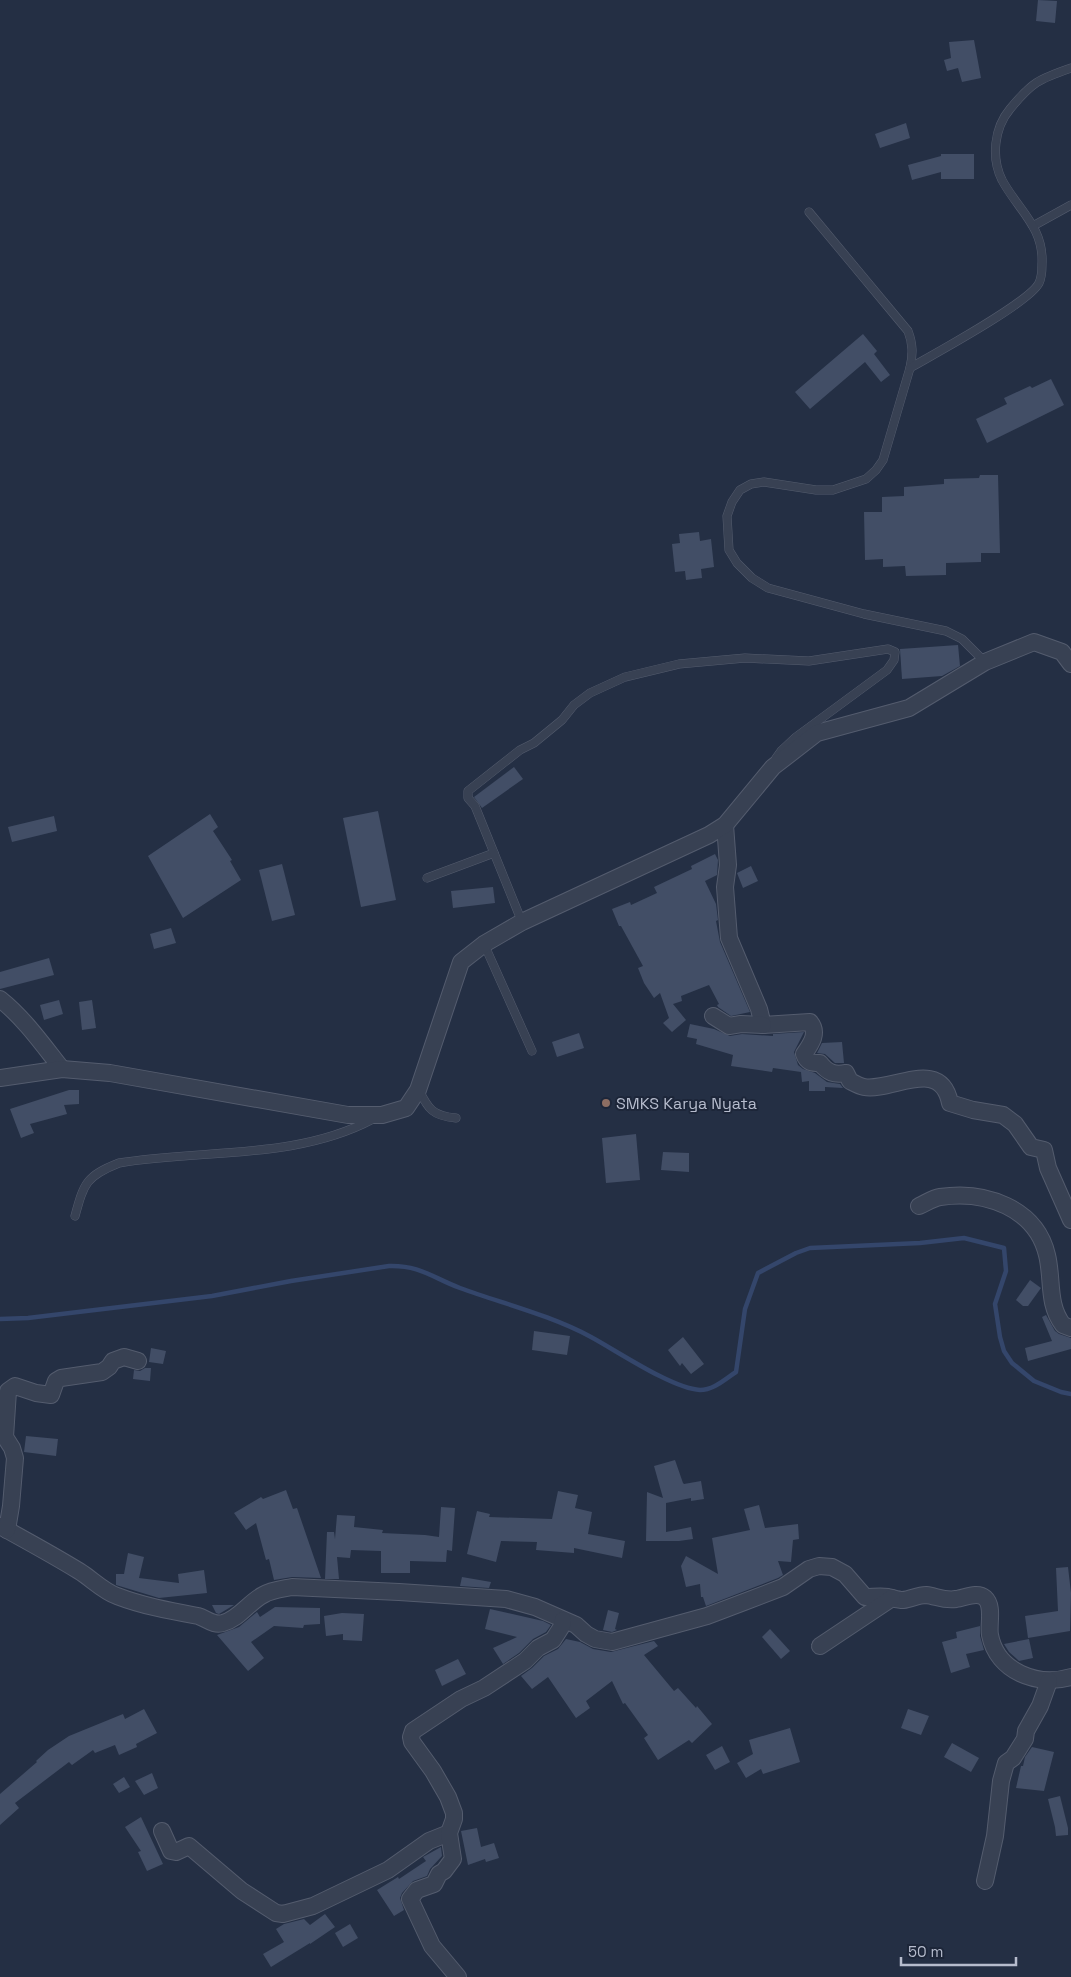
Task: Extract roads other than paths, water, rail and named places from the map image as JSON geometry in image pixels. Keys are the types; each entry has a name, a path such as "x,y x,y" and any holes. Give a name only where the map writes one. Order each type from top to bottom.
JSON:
{"street":[{"path":"0,1078 62,1069 110,1072 348,1115 382,1115 406,1108 418,1090 461,962 484,944 522,922 709,835 725,825 773,767 816,733 909,708 985,662 1034,642 1062,652 1071,664"},
{"path":"725,825 728,864 725,887 729,938 759,1009 763,1025"},
{"path":"0,999 10,1006 62,1069"},
{"path":"713,1016 729,1026 810,1022 813,1025 814,1040 804,1054 807,1060 812,1063 820,1063 829,1072 836,1075 846,1073 850,1081 864,1087 883,1086 910,1079 932,1080 942,1085 948,1092 950,1103 973,1110 1003,1115 1015,1124 1031,1147 1044,1150 1048,1168 1071,1220"},
{"path":"919,1206 938,1197 954,1196 995,1200 1016,1210 1036,1230 1047,1255 1050,1292 1056,1312 1063,1325 1071,1328"},
{"path":"138,1361 124,1357 113,1361 102,1372 61,1378 56,1381 51,1395 36,1393 15,1386 8,1391 5,1437 12,1448 15,1458 11,1506 4,1528 80,1571 96,1581 106,1591 116,1596 150,1606 202,1617 213,1623 221,1624 243,1611 262,1595 292,1587 506,1599 535,1607 576,1625 586,1634 612,1642 707,1616 783,1588 809,1568 826,1566 845,1574 864,1597 904,1600 927,1595 947,1600 976,1595 982,1596 988,1602 990,1637 1001,1660 1013,1670 1026,1676 1048,1681 1071,1677"},
{"path":"820,1646 892,1598"},
{"path":"458,1977 432,1946 410,1899 417,1890 434,1884 439,1874 452,1862 450,1833 454,1819 450,1803 433,1771 410,1737 413,1731 461,1699 484,1688 524,1661 538,1648 553,1640 564,1620"},
{"path":"985,1881 995,1836 1001,1781 1006,1763 1013,1758 1025,1739 1026,1731 1040,1706 1048,1681"},
{"path":"162,1831 171,1851 176,1852 189,1846 242,1891 276,1914 313,1906 388,1870 429,1841 450,1833"}],"lane":[{"path":"910,368 1016,304 1039,283 1042,249 1033,226 1001,178 996,153 998,129 1007,112 1034,83 1071,68"},
{"path":"1033,226 1071,205"},
{"path":"809,212 908,331 912,342 913,354 910,368 883,460 876,470 866,479 833,490 816,490 764,482 751,484 740,490 732,502 727,516 729,550 752,578 768,588 873,616 946,631 962,639 985,662"},
{"path":"522,922 474,806 468,798 468,791 488,774 548,732 562,720 574,705 604,685 643,672 679,664 745,658 809,661 892,649 896,656 887,670 796,737 781,751 773,767"},
{"path":"427,878 494,853"},
{"path":"484,944 532,1051"},
{"path":"418,1090 425,1104 432,1111 444,1117 456,1118"},
{"path":"75,1216 82,1191 88,1180 104,1169 119,1163 283,1148 345,1133 382,1115"}],"waterway":[{"path":"0,1319 28,1318 212,1296 291,1281 400,1266 418,1270 460,1288 559,1322 591,1337 675,1383 689,1388 705,1390 715,1386 736,1372 745,1309 758,1273 796,1253 810,1248 920,1243 964,1238 1004,1248 1006,1271 995,1304 1004,1351 1012,1363 1034,1381 1071,1394"}],"place":[{"name":"SMKS Karya Nyata","path":"606,1103"}]}
